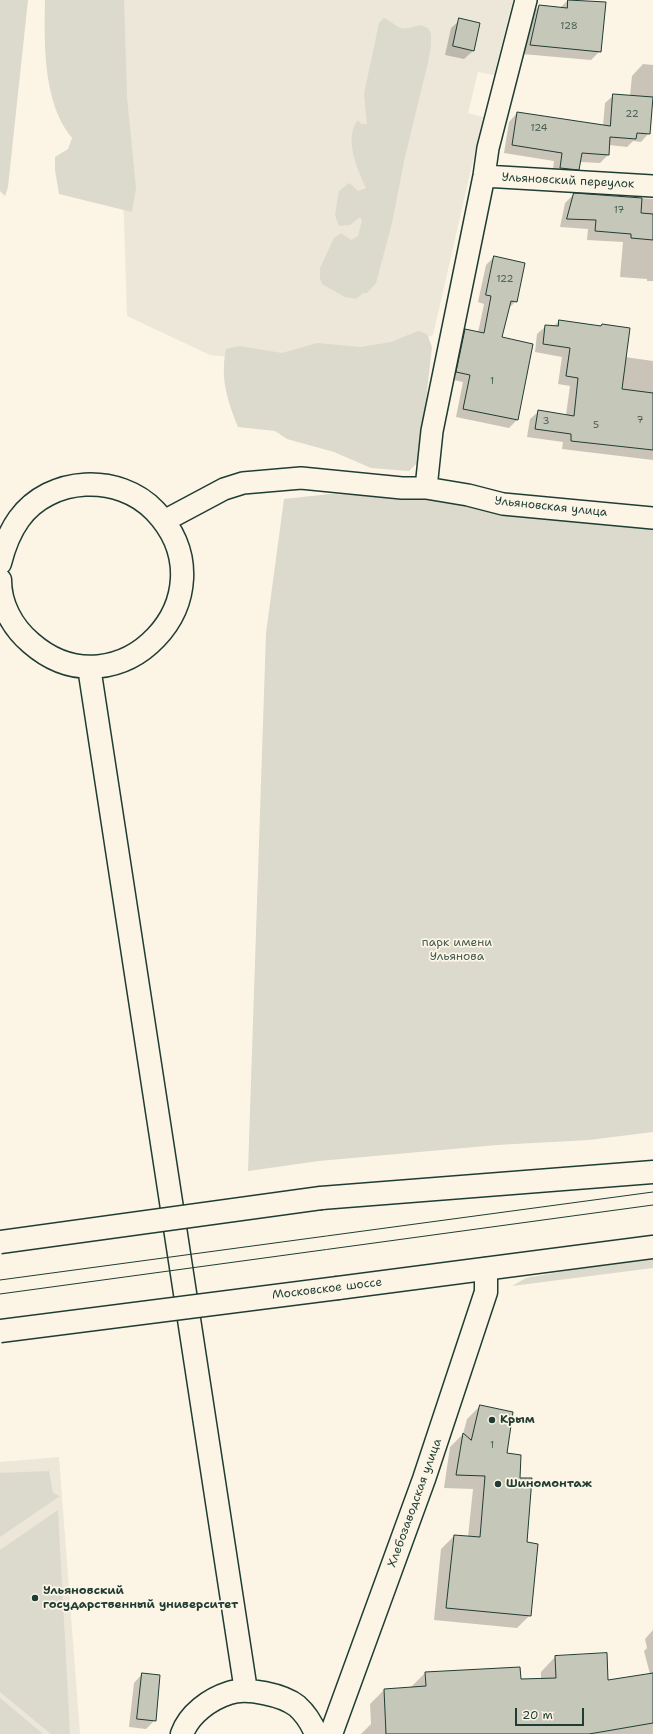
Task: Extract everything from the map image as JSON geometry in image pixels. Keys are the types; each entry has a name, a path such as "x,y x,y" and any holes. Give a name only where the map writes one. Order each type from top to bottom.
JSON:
{"street":[{"path":"426,488 432,431 484,176 488,148 526,0"},
{"name":"Ульяновский переулок","path":"484,176 653,186"},
{"name":"Ульяновская улица","path":"164,521 224,489 243,483 302,478 402,488 426,488 468,495 503,504 653,518"},
{"path":"0,563 6,540 19,518 38,501 60,489 85,484 108,486 129,492 149,504 164,521 176,543 182,568 181,593 172,617 158,638 138,654 114,664 89,667 64,663 41,652 22,635 8,632 8,614 0,590 0,580"},
{"path":"89,667 246,1691"},
{"path":"0,1242 321,1198 653,1172"},
{"name":"Московское шоссе","path":"0,1331 653,1247"},
{"name":"Хлебозаводская улица","path":"331,1734 429,1464 486,1292 486,1269"},
{"path":"182,1734 193,1716 209,1703 230,1692 246,1691 264,1693 282,1698 297,1706 311,1723 316,1734"}],"shaded area":[{"path":"117,0 513,0 494,75 478,72 468,113 483,117 433,335 351,369 210,355 127,316"},
{"name":"Ульяновский государственный университет","path":"59,1457 80,1734 0,1734 0,1462"}],"green space":[{"path":"0,0 28,0 8,187 5,196 0,191"},
{"path":"45,0 124,0 127,97 136,188 132,212 59,194 55,170 55,157 68,149 72,138 62,124 50,91 45,54"},
{"path":"384,18 400,28 420,25 428,28 431,34 431,45 404,161 392,223 376,283 367,293 363,293 356,299 345,297 322,284 320,278 320,268 334,238 341,233 351,240 358,236 362,221 360,217 350,225 339,226 335,215 339,191 349,183 358,191 366,188 353,154 352,135 358,120 361,124 367,124 364,94 379,23"},
{"path":"418,331 427,334 432,347 419,461 409,471 371,468 334,452 287,439 275,431 238,427 228,398 224,379 224,360 226,349 239,346 282,353 317,343 361,347 391,342"},
{"name":"парк имени Ульянова","path":"330,494 405,496 653,527 653,1132 589,1140 497,1145 319,1161 248,1171 266,633 284,499"},
{"path":"653,1255 653,1268 512,1286 526,1278"},
{"path":"49,1471 53,1493 60,1496 0,1537 0,1473"},
{"name":"Ульяновский государственный университет","path":"58,1510 70,1734 51,1734 0,1692 0,1550"},
{"path":"0,1698 43,1734 0,1734"}],"building":[{"path":"568,0 606,2 601,52 530,45 539,5 567,8"},
{"path":"459,18 480,23 474,51 453,46"},
{"path":"613,94 653,97 650,134 637,133 636,139 610,137 609,155 582,153 579,170 560,168 562,153 512,145 517,112 610,126"},
{"path":"574,193 642,198 641,213 653,214 653,240 631,238 631,234 595,231 596,220 567,219"},
{"path":"494,256 525,263 517,302 511,301 502,337 533,344 518,420 463,409 470,375 456,372 465,329 484,333 491,296 486,295"},
{"path":"559,320 601,326 602,324 630,328 622,389 653,393 653,450 571,441 571,434 535,429 538,410 574,416 578,378 566,376 570,348 543,344 545,325 558,326"},
{"path":"480,1405 513,1412 507,1453 521,1455 520,1478 532,1478 527,1542 538,1544 531,1616 446,1608 454,1535 480,1537 485,1476 456,1475 463,1433 471,1440"},
{"path":"607,1653 608,1680 653,1673 653,1723 589,1734 386,1734 384,1689 426,1686 425,1672 520,1667 521,1679 556,1678 555,1656"},
{"path":"142,1673 160,1675 156,1721 137,1719"}],"tram line":[{"path":"0,1280 653,1192"},
{"path":"0,1294 653,1205"}],"place":[{"name":"Крым","path":"492,1420"},
{"name":"Шиномонтаж","path":"498,1484"},
{"name":"Ульяновский государственный университет","path":"35,1598"}]}
